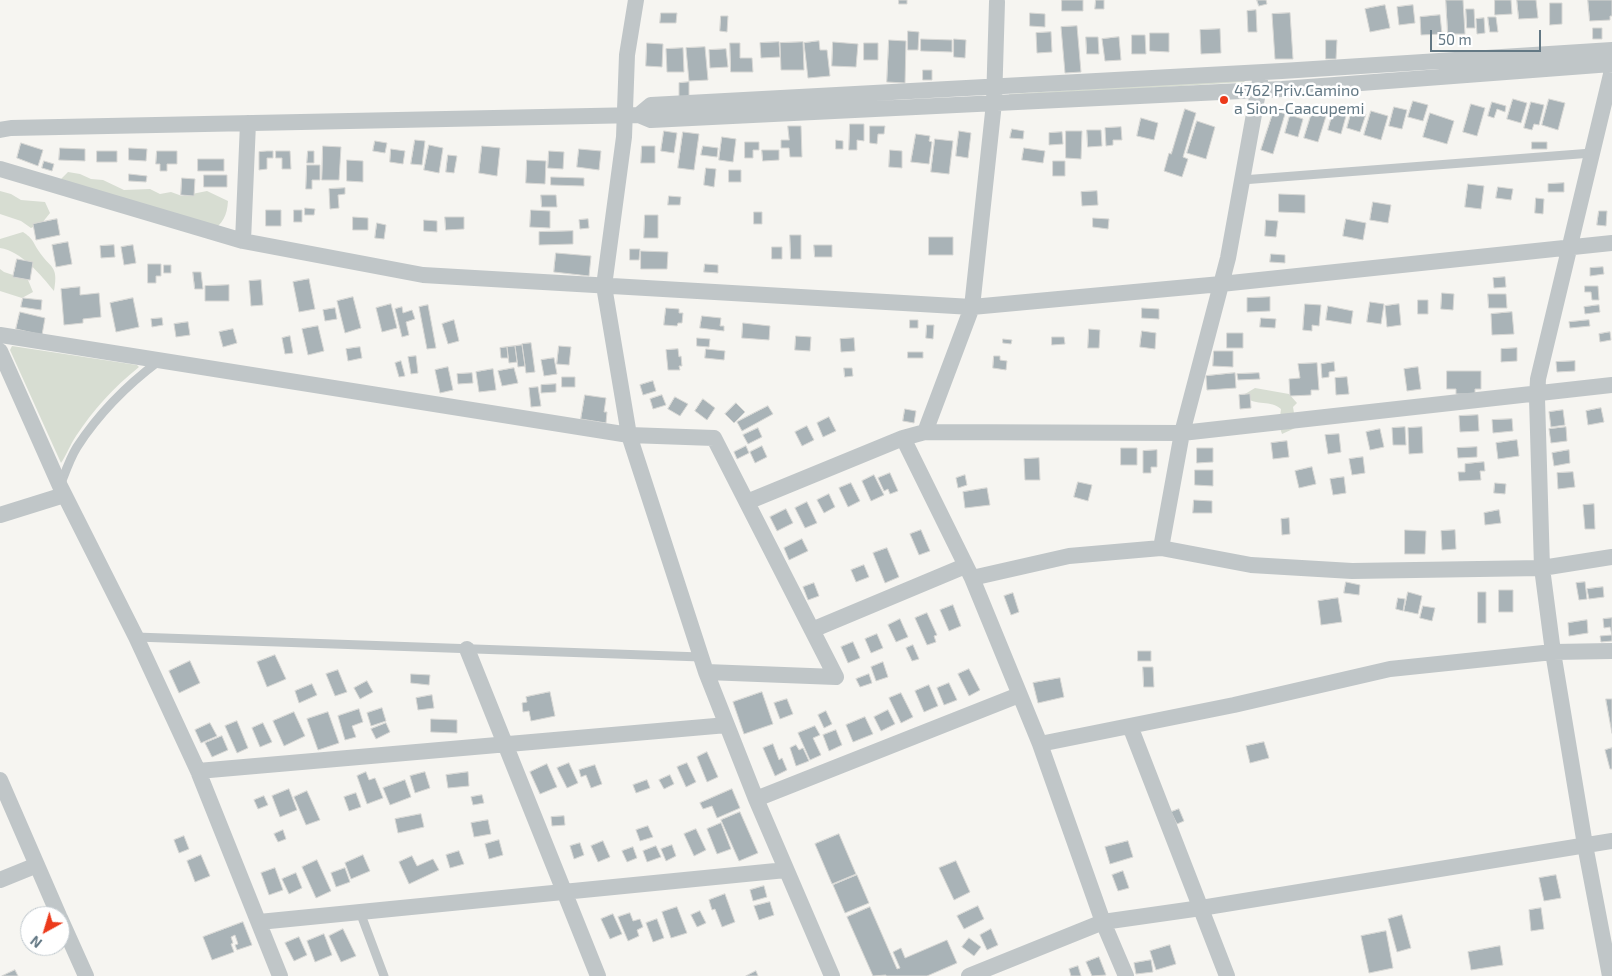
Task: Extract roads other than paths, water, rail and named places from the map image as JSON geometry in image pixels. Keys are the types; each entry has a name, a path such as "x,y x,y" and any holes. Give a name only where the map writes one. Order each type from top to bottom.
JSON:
{"street":[{"path":"636,0 627,55 632,115 624,137 604,286 629,435 706,672 756,800 832,976"},
{"path":"925,432 972,307 994,103 997,2"},
{"path":"632,115 650,105 1262,72 1612,50"},
{"path":"0,130 632,115 651,120 1258,90 1612,64"},
{"path":"1610,976 1585,845 1553,652 1542,568 1538,378 1612,70"},
{"path":"1161,548 1182,433 1222,284 1262,72"},
{"path":"243,240 248,123"},
{"path":"0,169 243,240 423,275 972,307 1222,284 1612,243"},
{"path":"0,335 629,435 714,438 836,677 706,672"},
{"path":"0,350 62,490 136,637 198,771 280,976"},
{"path":"747,502 904,438 925,432 1182,433 1612,385"},
{"path":"904,438 968,572 1040,744 1103,922 1126,976"},
{"path":"0,515 62,490"},
{"path":"812,630 968,572 1069,556 1161,548 1251,565 1352,571 1542,568 1612,557"},
{"path":"467,649 598,976"},
{"path":"1040,744 1390,669 1553,652 1612,651"},
{"path":"756,800 1019,695"},
{"path":"198,771 727,725"},
{"path":"1130,726 1227,976"},
{"path":"0,780 55,906"},
{"path":"969,976 1103,922 1201,908 1612,841"},
{"path":"0,880 37,865"},
{"path":"259,922 786,870"},
{"path":"70,940 86,976"}],"lane":[{"path":"1242,180 1592,153"},
{"path":"62,490 76,448 91,428 134,380 160,360"},
{"path":"136,637 701,657"},
{"path":"360,912 384,976"}],"place":[{"name":"4762 Priv.Camino a Sion-Caacupemi","path":"1224,100"}]}
